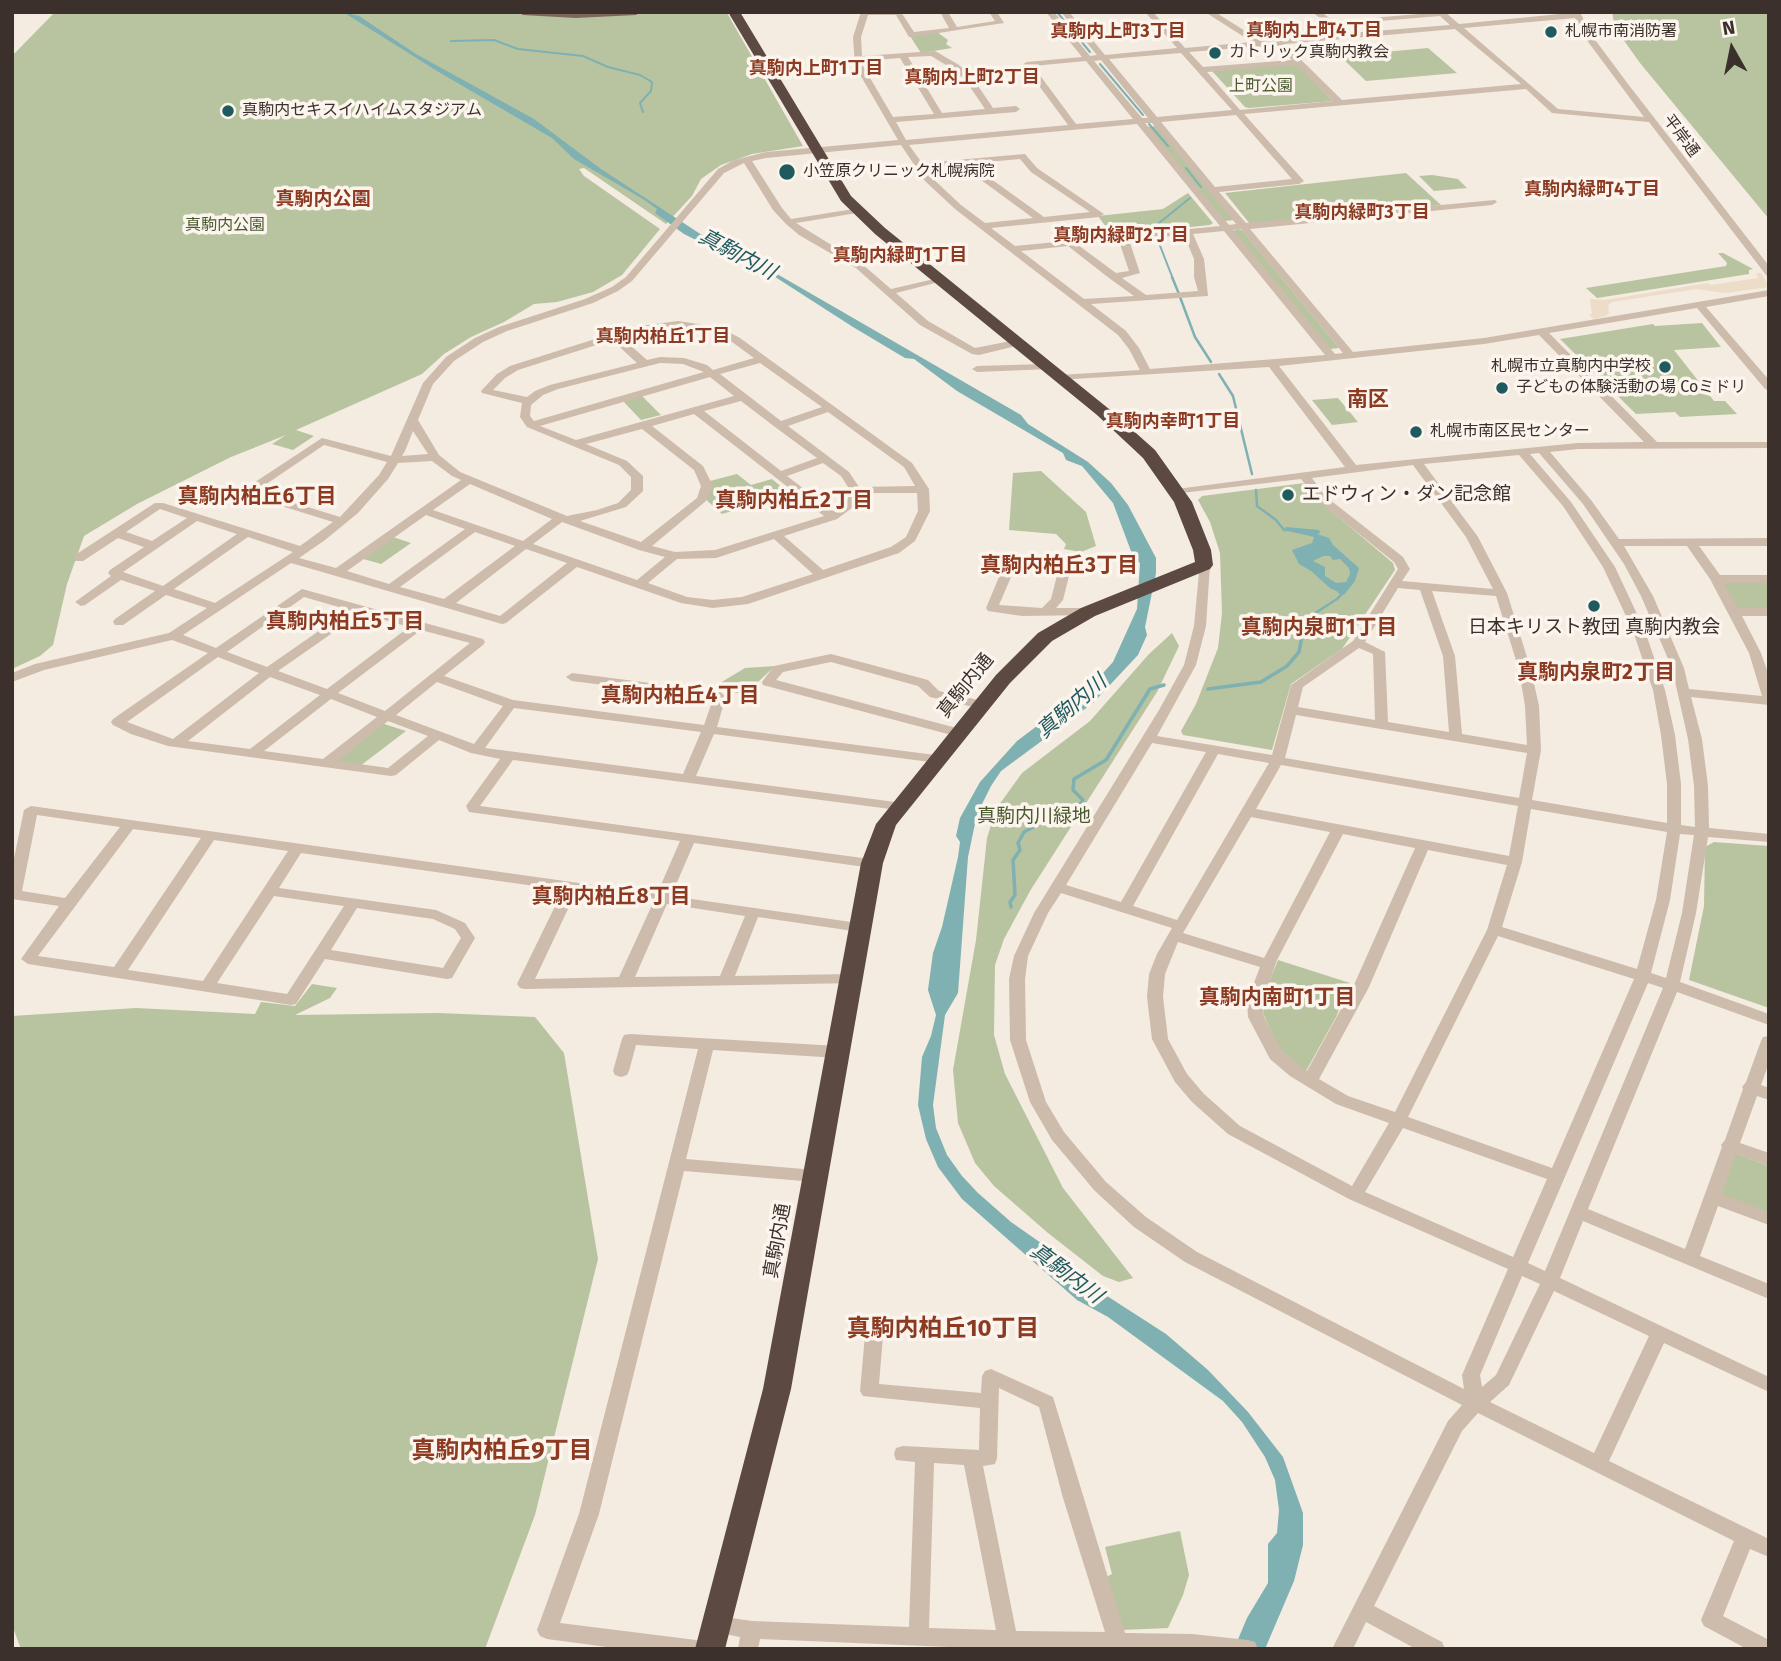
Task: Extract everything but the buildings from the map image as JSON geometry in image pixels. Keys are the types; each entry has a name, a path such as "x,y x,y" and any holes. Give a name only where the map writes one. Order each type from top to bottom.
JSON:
{"highway":[{"path":"734,12 846,198 857,210 1135,440 1164,472 1177,492 1192,522 1204,565"},
{"name":"真駒内通","path":"710,1649 719,1625 777,1389 872,863 886,824 982,705 1022,658 1045,637 1097,609 1204,565"}],"main road":[{"path":"523,12 576,15 636,12"}],"street":[{"path":"904,12 865,13 857,37 858,59 866,81 919,166 943,195 1128,339 1147,373"},
{"path":"944,12 954,29"},
{"path":"898,13 912,35 1000,23 993,12"},
{"path":"1050,12 1332,357"},
{"path":"1065,12 1350,355"},
{"path":"1149,12 1299,181 1213,190"},
{"path":"1209,12 1259,43"},
{"path":"1316,12 1348,36"},
{"path":"1361,12 1384,33"},
{"path":"1531,12 1540,19"},
{"path":"1370,20 1402,14 1440,13 1558,113 1650,120"},
{"path":"1074,127 1027,64 1576,14"},
{"name":"平岸通","path":"1576,14 1650,120 1769,273"},
{"path":"1279,42 1340,103"},
{"path":"858,59 932,53 956,66 969,79 990,111"},
{"path":"902,55 940,116"},
{"path":"1202,70 1298,62"},
{"path":"12,678 40,667 173,636 303,551 342,521 370,494 394,460 433,377 466,348 503,329 601,296 629,279 721,172 746,159 817,150 1528,86"},
{"path":"890,120 1016,109"},
{"path":"919,166 1022,156 1034,170 1099,214 982,226"},
{"path":"746,159 778,210 789,222 802,233 859,267 924,323 972,351 979,352 1016,343"},
{"path":"970,161 984,178 1042,220"},
{"path":"1012,249 1492,202"},
{"path":"789,222 857,210"},
{"path":"1082,302 1204,294 1199,277 1199,259 1187,231"},
{"path":"1112,276 1135,274 1123,237"},
{"path":"1069,243 1144,298"},
{"path":"889,292 940,279"},
{"path":"1060,378 1272,364 1484,341 1769,293"},
{"path":"1699,304 1769,387"},
{"path":"425,511 694,602 724,604 744,601 886,554 907,542 922,516 925,502 923,489 908,465 727,334 693,325 654,326 514,368 500,376 486,391 529,401"},
{"path":"1541,331 1654,446"},
{"path":"614,337 643,362"},
{"path":"531,425 762,359"},
{"path":"412,420 435,457 468,480 563,519 674,556 716,554 833,517 852,503 856,490 848,477 713,374 684,361 643,362 554,387 529,401 524,414 531,425 629,467 637,476 638,485 633,496 622,505 600,513 563,519 525,544 446,604"},
{"path":"1272,364 1353,469"},
{"path":"976,369 1046,367"},
{"path":"575,444 742,397"},
{"path":"779,425 830,408"},
{"path":"696,410 833,517"},
{"path":"643,547 702,499 707,486 699,468 644,425"},
{"path":"342,521 247,492 322,441 394,460 435,457"},
{"path":"1177,492 1416,461 1522,451 1769,445"},
{"path":"1342,1649 1455,1426 1475,1403 1503,1380 1550,1281 1672,985 1689,914 1702,832 1697,757 1684,692 1672,653 1652,606 1616,543 1587,502 1542,450"},
{"path":"1475,1403 1471,1375 1643,976 1663,900 1674,829 1673,775 1668,735 1659,690 1639,631 1609,567 1567,504 1522,451"},
{"path":"779,475 824,459"},
{"path":"1355,1195 1399,1120 1494,930 1515,862 1534,750 1532,706 1525,670 1501,593 1472,537 1416,461"},
{"path":"1304,475 1327,503 1399,560 1404,569 1358,643 1297,685 1277,761 1164,954 1157,974 1156,1017 1160,1039 1181,1078 1234,1130 1355,1195 1518,1266 1769,1385"},
{"path":"337,573 468,480"},
{"path":"856,490 923,489"},
{"path":"79,558 159,505 303,551"},
{"path":"195,517 114,573 218,608"},
{"path":"391,588 475,527"},
{"path":"116,533 154,546"},
{"path":"119,622 246,533"},
{"path":"776,535 821,575"},
{"path":"1684,692 1769,699 1755,653 1716,579 1690,542"},
{"path":"1616,543 1769,542"},
{"path":"639,584 674,556"},
{"path":"1046,611 1057,600 1068,556"},
{"path":"290,559 502,620 576,562"},
{"path":"1204,565 1200,626 1190,665 1166,710 1041,913 1021,956 1017,989 1018,1040 1038,1102 1058,1136 1100,1186 1140,1222 1191,1257 1475,1403 1769,1549"},
{"path":"81,603 120,575"},
{"path":"1005,577 992,608 1022,612 1097,609"},
{"path":"1716,579 1769,579"},
{"path":"1393,584 1501,593"},
{"path":"1425,587 1449,656 1457,738"},
{"path":"326,764 479,642 302,593 118,722 136,732 176,743 326,764 391,772 437,735"},
{"path":"176,743 267,673 360,608"},
{"path":"1733,612 1769,612"},
{"path":"253,753 419,625"},
{"path":"173,636 476,750 898,806"},
{"path":"1358,643 1379,652 1382,725"},
{"path":"1755,653 1769,653"},
{"path":"959,733 768,682 779,669 831,658 923,683 935,694 982,705"},
{"path":"434,677 511,704 938,759"},
{"path":"572,677 720,696 709,730 687,780"},
{"path":"476,750 511,704"},
{"path":"1291,710 1534,750"},
{"path":"1148,738 1674,829 1769,838"},
{"path":"1125,908 1214,750"},
{"path":"509,756 472,806 474,810 872,863"},
{"path":"69,903 14,895 31,810 860,927"},
{"path":"1246,812 1515,862"},
{"path":"129,824 28,959 291,1000 354,903"},
{"path":"1339,830 1268,964 1255,1002 1256,1017 1276,1055 1310,1082 1342,1100 1558,1176"},
{"path":"119,972 210,835"},
{"path":"625,982 688,840"},
{"path":"1310,1082 1361,987 1423,845"},
{"path":"208,986 297,848"},
{"path":"1057,887 1125,908 1268,964"},
{"path":"571,888 525,984 851,979"},
{"path":"270,891 436,915 460,926 468,938 447,974 321,953"},
{"path":"724,981 753,913"},
{"path":"1494,930 1672,985 1769,1020"},
{"path":"621,1071 630,1039 838,1052"},
{"path":"1690,1259 1750,1087 1769,1041"},
{"path":"696,1649 547,1630 589,1514 707,1044"},
{"path":"1750,1087 1769,1094"},
{"path":"1730,1145 1769,1160"},
{"path":"678,1164 815,1176"},
{"path":"1711,1196 1769,1219"},
{"path":"1579,1212 1769,1292"},
{"path":"875,1324 869,1391 989,1401"},
{"path":"1598,1465 1659,1334"},
{"path":"903,1454 988,1458 992,1376 1047,1402 1073,1498 1118,1643"},
{"path":"919,1637 925,1455"},
{"path":"972,1458 1007,1640"},
{"path":"1745,1538 1711,1620 1767,1649"},
{"path":"1362,1609 1435,1649"},
{"path":"719,1625 750,1639 872,1642 919,1637 1192,1643 1248,1649"}],"green space":[{"name":"真駒内公園","path":"55,12 724,12 803,146 752,154 721,165 701,179 692,196 666,224 584,168 579,169 584,176 660,229 622,275 593,292 557,302 534,304 471,337 444,354 422,374 296,430 314,436 293,450 272,444 286,435 231,457 137,504 84,536 67,584 53,645 40,656 12,669 12,56"},
{"path":"1612,12 1769,12 1769,219 1640,63 1615,28"},
{"path":"937,32 948,40 946,44 952,48 921,53 910,36"},
{"path":"1428,48 1457,73 1366,81 1340,56"},
{"name":"上町公園","path":"1297,64 1333,101 1249,108 1245,107 1212,71"},
{"path":"1156,126 1235,220 1224,221 1147,127"},
{"path":"1406,173 1441,205 1250,224 1225,193"},
{"path":"1419,176 1458,179 1467,188 1434,191"},
{"path":"1188,193 1213,223 1112,235 1098,216 1163,209"},
{"path":"1242,230 1339,348 1330,349 1233,231"},
{"path":"1718,253 1753,269 1749,270 1749,274 1597,298 1586,288 1726,266 1727,263"},
{"path":"1702,323 1721,347 1674,350 1714,401 1725,401 1737,414 1680,417 1675,412 1636,414 1560,339 1653,324"},
{"path":"641,395 661,415 641,420 622,400"},
{"path":"1338,398 1358,422 1332,425 1312,400"},
{"path":"1041,471 1086,512 1096,546 1081,552 1064,549 1066,544 1056,534 1009,530 1013,473"},
{"path":"737,474 751,485 772,479 790,494 722,514 703,497 706,482"},
{"path":"1305,483 1317,499 1393,563 1395,570 1342,649 1291,684 1272,750 1183,735 1181,731 1196,704 1218,648 1222,613 1220,553 1210,522 1198,500 1202,496"},
{"path":"390,536 411,543 381,564 360,558"},
{"path":"1769,582 1769,610 1740,610 1735,607 1723,584"},
{"name":"真駒内川緑地","path":"1172,633 1179,646 1157,692 1030,891 1004,939 995,965 994,1035 1005,1074 1063,1188 1133,1278 1119,1282 1103,1276 1048,1233 994,1186 975,1163 958,1123 953,1070 976,940 987,838 996,809 1022,773 1090,721 1149,654"},
{"path":"775,666 744,695 715,686 745,668"},
{"path":"381,723 406,731 360,766 333,763"},
{"path":"1714,842 1769,846 1769,1008 1689,980 1704,906 1705,847"},
{"path":"1278,960 1350,983 1336,1017 1306,1071 1280,1050 1264,1016 1263,997"},
{"path":"312,984 337,988 330,998 295,1015 438,1013 535,1017 564,1053 598,1259 535,1515 485,1649 21,1649 12,1625 12,1016 136,1008 255,1014 261,1002 295,1006"},
{"path":"1734,1153 1769,1166 1769,1213 1717,1193"},
{"path":"1180,1531 1189,1575 1168,1628 1121,1630 1106,1577 1112,1574 1105,1547"}],"shaded area":[{"path":"1756,273 1761,273 1769,287 1725,293 1697,289 1612,302 1608,305 1609,313 1606,316 1594,319 1589,315 1592,314 1590,299 1605,300 1708,283 1711,285 1758,278"}],"water":[{"name":"真駒内川","path":"343,12 359,16 416,54 534,119 601,169 708,239 715,240 758,263 1021,415 1028,424 1088,462 1111,483 1128,505 1156,558 1156,573 1145,627 1147,635 1138,655 1093,703 1001,771 977,814 968,857 958,993 945,1015 933,1105 936,1128 947,1155 978,1193 1011,1222 1068,1262 1107,1296 1166,1334 1208,1370 1248,1412 1283,1457 1303,1513 1303,1545 1294,1581 1265,1649 1234,1649 1247,1618 1268,1583 1268,1544 1277,1533 1279,1510 1275,1480 1265,1457 1242,1422 1223,1401 1108,1317 1077,1300 962,1199 938,1167 926,1139 918,1105 922,1057 936,1015 928,990 933,953 942,927 958,857 960,842 956,836 960,818 980,782 1017,741 1093,684 1113,662 1137,609 1140,563 1134,559 1113,503 1082,466 1066,460 1063,453 957,391 914,359 905,358 853,327 755,264 732,254 714,251 719,248 726,249 717,244 700,242 684,234 655,213 657,209 574,159 552,138"},
{"path":"1286,527 1319,530 1320,533 1317,534 1329,538 1333,545 1359,568 1355,581 1344,595 1330,588 1299,564 1292,550 1312,543 1314,537 1284,530","holes":["1330,556 1333,560 1340,559 1349,568 1350,574 1346,582 1336,583 1325,576 1325,567 1313,561"]}],"waterway":[{"path":"1057,12 1090,52"},
{"path":"451,41 494,40 518,49 583,56 608,67 640,75 652,82 651,91 640,103 643,112"},
{"path":"1100,64 1143,115"},
{"path":"1149,124 1168,146"},
{"path":"1186,168 1201,187"},
{"path":"1155,231 1159,223 1190,198"},
{"path":"1157,238 1173,279"},
{"path":"1172,277 1179,294"},
{"path":"1180,297 1195,337 1211,362"},
{"path":"1219,374 1233,396 1252,474"},
{"path":"1256,490 1257,506 1276,520 1284,530 1288,530"},
{"path":"1302,633 1309,617 1337,599 1342,594 1339,592"},
{"path":"1208,689 1261,682 1287,666 1299,652 1303,631"},
{"path":"1011,907 1010,902 1015,895 1013,860 1020,850 1018,843 1024,832 1050,818 1075,811 1083,800 1073,790 1074,779 1106,760 1150,689 1164,685"}],"place":[{"name":"札幌市南消防署","path":"1551,32"},
{"name":"カトリック真駒内教会","path":"1215,53"},
{"name":"真駒内セキスイハイムスタジアム","path":"228,111"},
{"name":"小笠原クリニック札幌病院","path":"787,172"},
{"name":"札幌市立真駒内中学校","path":"1665,367"},
{"name":"子どもの体験活動の場 Coミドリ","path":"1502,388"},
{"name":"札幌市南区民センター","path":"1416,432"},
{"name":"エドウィン・ダン記念館","path":"1288,495"},
{"name":"日本キリスト教団 真駒内教会","path":"1594,606"}],"district":[{"name":"真駒内上町4丁目","path":"1314,31"},
{"name":"真駒内上町3丁目","path":"1118,32"},
{"name":"真駒内上町1丁目","path":"816,69"},
{"name":"真駒内上町2丁目","path":"972,78"},
{"name":"真駒内緑町4丁目","path":"1592,190"},
{"name":"真駒内公園","path":"323,200"},
{"name":"真駒内緑町3丁目","path":"1362,213"},
{"name":"真駒内緑町2丁目","path":"1121,236"},
{"name":"真駒内緑町1丁目","path":"900,256"},
{"name":"真駒内柏丘1丁目","path":"663,337"},
{"name":"南区","path":"1368,400"},
{"name":"真駒内幸町1丁目","path":"1173,422"},
{"name":"真駒内柏丘6丁目","path":"257,497"},
{"name":"真駒内柏丘2丁目","path":"794,501"},
{"name":"真駒内柏丘3丁目","path":"1059,566"},
{"name":"真駒内柏丘5丁目","path":"345,622"},
{"name":"真駒内泉町1丁目","path":"1319,628"},
{"name":"真駒内泉町2丁目","path":"1596,673"},
{"name":"真駒内柏丘4丁目","path":"680,696"},
{"name":"真駒内柏丘8丁目","path":"611,897"},
{"name":"真駒内南町1丁目","path":"1277,998"},
{"name":"真駒内柏丘10丁目","path":"943,1329"},
{"name":"真駒内柏丘9丁目","path":"502,1451"}]}
